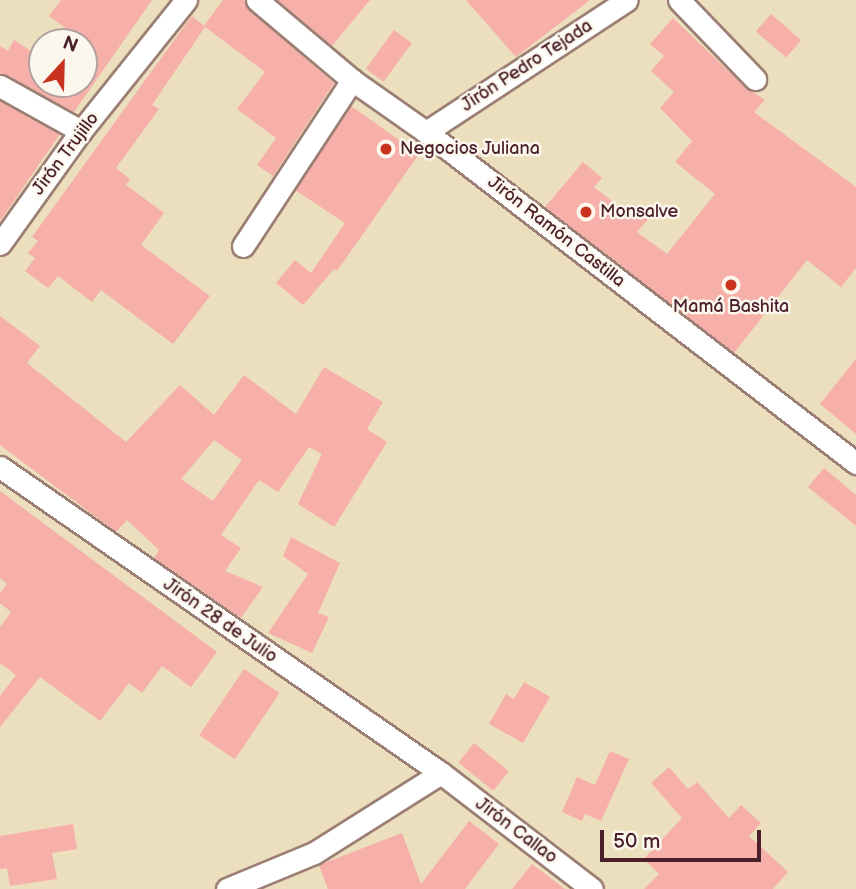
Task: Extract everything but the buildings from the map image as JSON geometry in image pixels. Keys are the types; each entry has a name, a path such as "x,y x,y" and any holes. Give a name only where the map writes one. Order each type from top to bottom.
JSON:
{"street":[{"name":"Jirón Trujillo","path":"0,244 81,131 186,0"},
{"name":"Jirón Ramón Castilla","path":"257,0 352,80 426,132 856,463"},
{"name":"Jirón Pedro Tejada","path":"426,132 627,0"},
{"path":"679,0 755,79"},
{"path":"243,246 352,80"},
{"path":"0,86 81,131"},
{"name":"Jirón 28 de Julio","path":"0,467 441,773"},
{"path":"227,889 314,853 441,773"},
{"name":"Jirón Callao","path":"441,773 592,889"}],"place":[{"name":"Negocios Juliana","path":"386,149"},
{"name":"Monsalve","path":"586,212"},
{"name":"Mamá Bashita","path":"731,285"}]}
